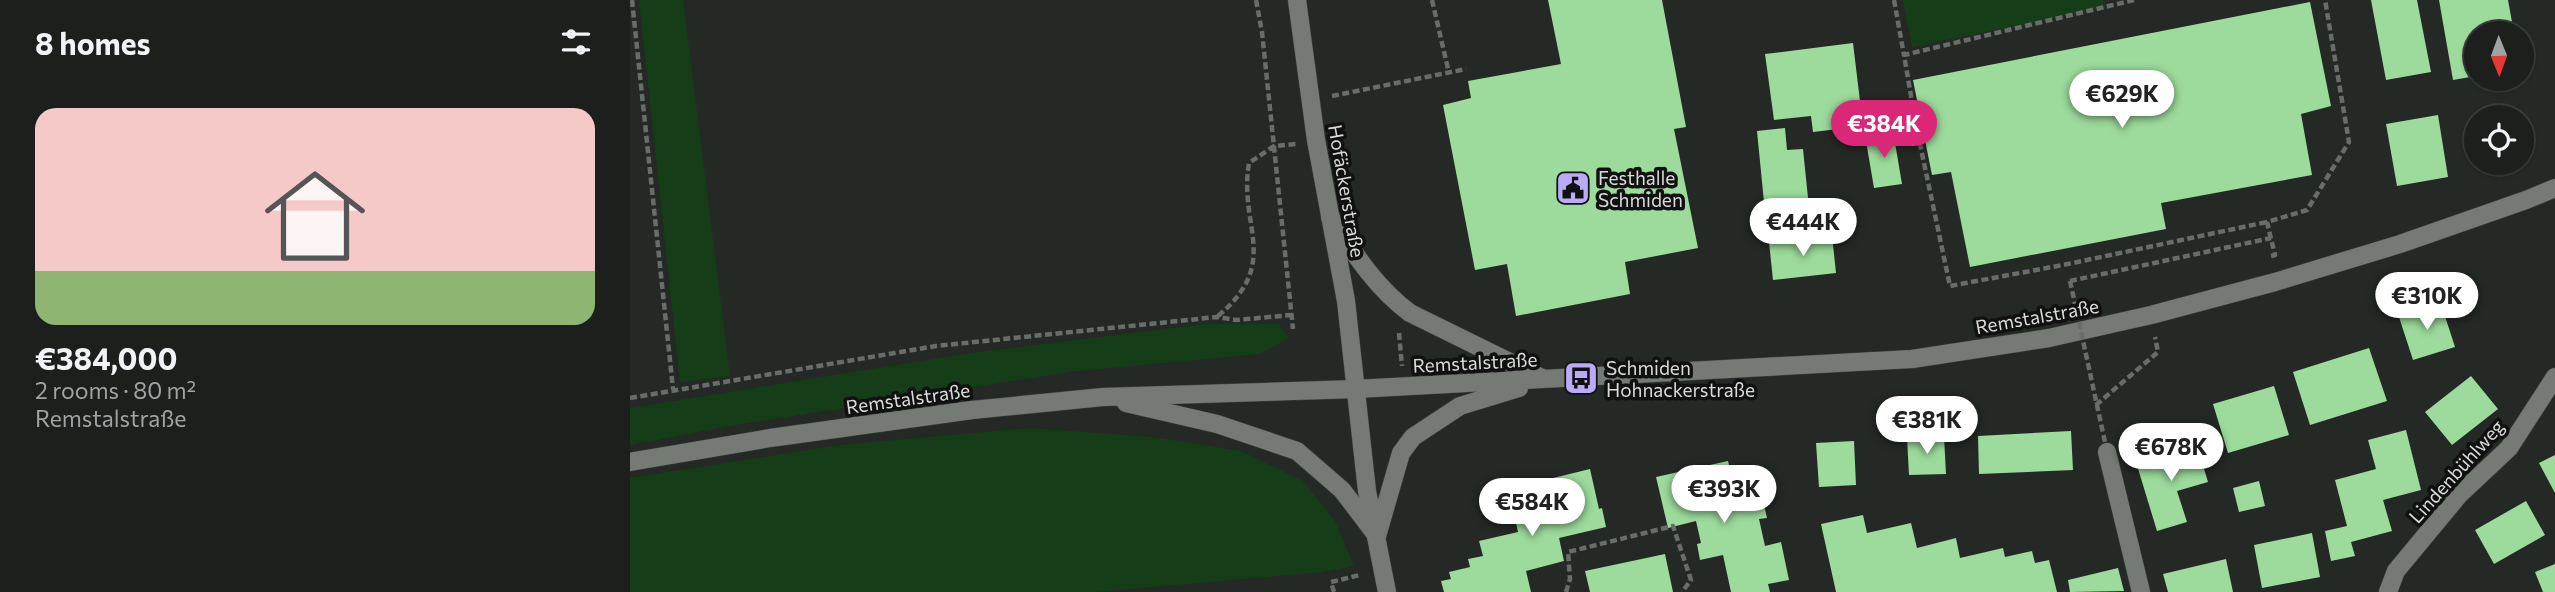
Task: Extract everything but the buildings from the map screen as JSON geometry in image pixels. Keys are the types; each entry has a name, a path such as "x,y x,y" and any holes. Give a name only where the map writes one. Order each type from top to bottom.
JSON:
{"street":[{"name":"Hofäckerstraße","path":"1297,0 1316,140 1346,301 1367,491 1387,592"},
{"name":"Remstalstraße","path":"630,462 770,438 972,410 1103,397 1356,389 1912,359 2049,338 2151,315 2275,282 2400,244 2555,188"},
{"path":"1330,217 1375,283 1396,303 1410,313 1546,380"},
{"name":"Lindenbühlweg","path":"2388,592 2396,571 2459,495 2509,448 2555,377"},
{"path":"1377,536 1401,453 1413,438 1460,406 1546,380"},
{"path":"1103,397 1217,424 1297,452 1342,490 1377,536"},
{"path":"2106,447 2141,592"}],"path":[{"path":"632,0 673,389"},
{"path":"1256,0 1262,32 1293,329"},
{"path":"1432,0 1449,73"},
{"path":"1894,0 1916,125 1950,286 2267,222 2307,209 2349,142 2325,0"},
{"path":"1904,55 2134,0"},
{"path":"1351,93 1466,69"},
{"path":"1217,317 1232,304 1250,279 1255,248 1246,183 1249,163 1274,146 1316,140"},
{"path":"2267,222 2275,255"},
{"path":"2106,447 2070,281 2271,238"},
{"path":"630,398 936,346 1217,317 1236,320 1292,314"},
{"path":"2096,405 2158,352"},
{"path":"1566,592 1570,579 1568,552 1673,526 1691,580 1682,592"},
{"path":"1334,592 1331,582 1383,570"}],"green space":[{"path":"639,0 683,0 730,376 680,382"},
{"path":"1903,0 2104,0 2106,8 1912,47"},
{"path":"1206,324 1279,324 1289,338 1259,354 1069,372 730,426 630,445 630,408 971,353"},
{"path":"1030,428 1152,437 1241,451 1303,481 1335,521 1354,566 1322,572 1096,592 630,592 630,478 840,445"}],"place":[{"name":"Festhalle Schmiden","path":"1573,188"},
{"name":"Schmiden Hohnackerstraße","path":"1581,378"}]}
